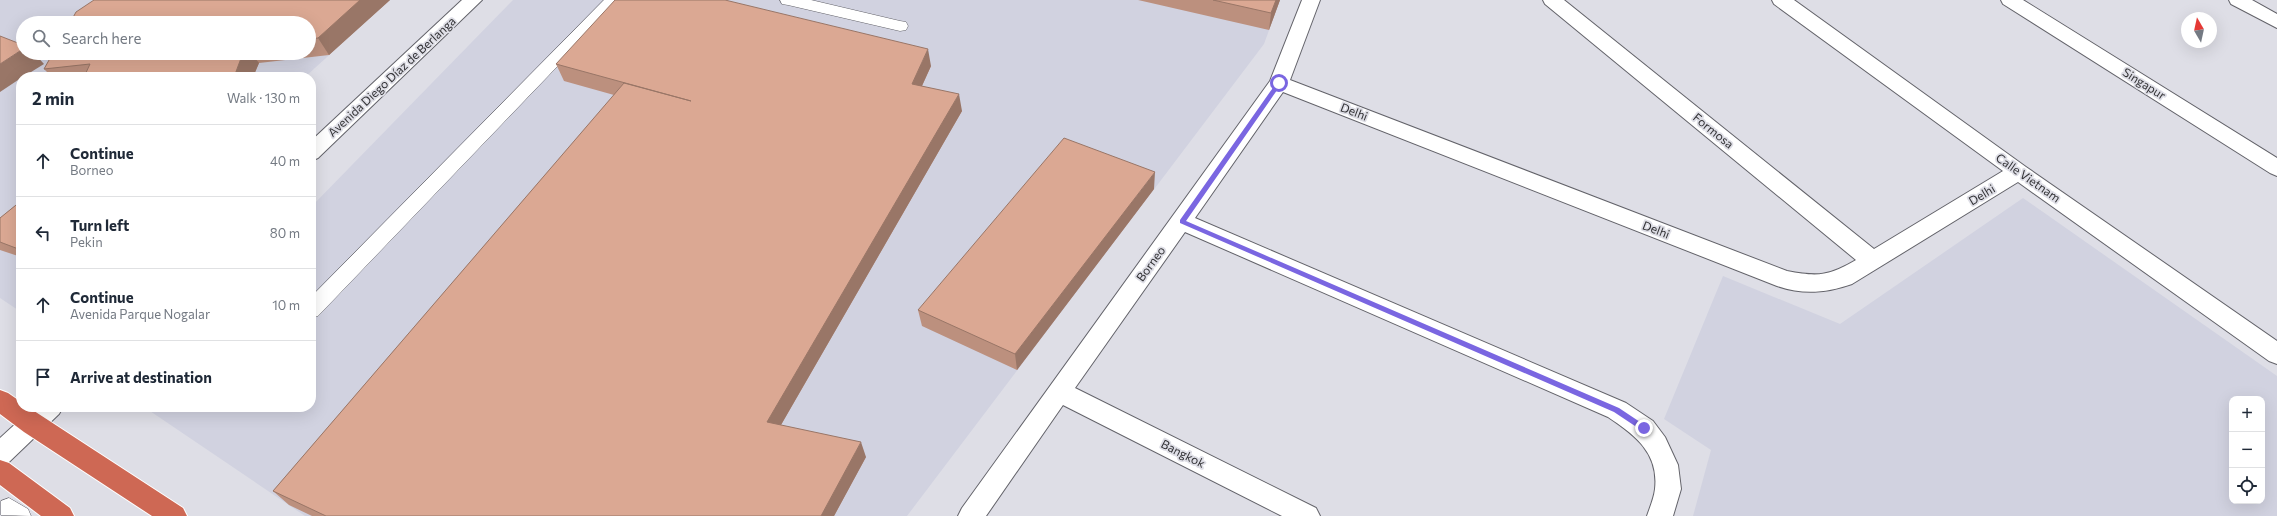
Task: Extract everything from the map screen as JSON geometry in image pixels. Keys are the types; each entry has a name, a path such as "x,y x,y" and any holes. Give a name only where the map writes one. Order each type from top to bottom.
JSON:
{"highway":[{"path":"0,400 16,412"},
{"path":"16,412 174,516"},
{"path":"0,471 61,516"}],"street":[{"name":"Avenida Diego Díaz de Berlanga","path":"316,148 473,0"},
{"name":"Borneo","path":"971,516 1058,391 1182,222 1279,83 1311,0"},
{"name":"Formosa","path":"1552,0 1873,261"},
{"name":"Calle Vietnam","path":"1782,0 2020,172 2277,354"},
{"name":"Singapur","path":"2010,0 2277,168"},
{"path":"2238,0 2277,22"},
{"name":"Delhi","path":"1279,83 1785,280 1808,285 1828,284 1844,278 2020,172"},
{"path":"1182,222 1617,410 1644,428 1656,445 1666,465 1668,489 1660,516"},
{"name":"Bangkok","path":"1058,391 1307,516"},
{"path":"0,454 46,412"}],"lane":[{"path":"316,305 613,0"},
{"path":"788,0 900,26"}],"shaded area":[{"path":"0,0 390,0 311,72 16,72 16,309 0,298"},
{"path":"513,0 1280,0 1264,44 907,516 305,516 151,412 316,412 316,202"},
{"path":"2023,198 2277,376 2277,516 1693,516 1711,450 1664,419 1723,276 1840,324"}],"building":[{"path":"94,0 360,0 316,38 316,16 74,16 76,12"},
{"path":"615,0 725,0 928,49 912,84 959,94 767,422 861,442 821,516 326,516 273,491 624,83 691,101 556,64"},
{"path":"1213,0 1276,0 1271,13"},
{"path":"0,36 16,42 16,54 0,64"},
{"path":"49,60 240,60 236,72 86,72 90,64 44,69"},
{"path":"1064,138 1155,172 1015,354 918,310"},
{"path":"16,205 16,248 0,242 0,218"}],"route":[{"path":"1279,83 1182,222 1617,410 1644,428"}]}
